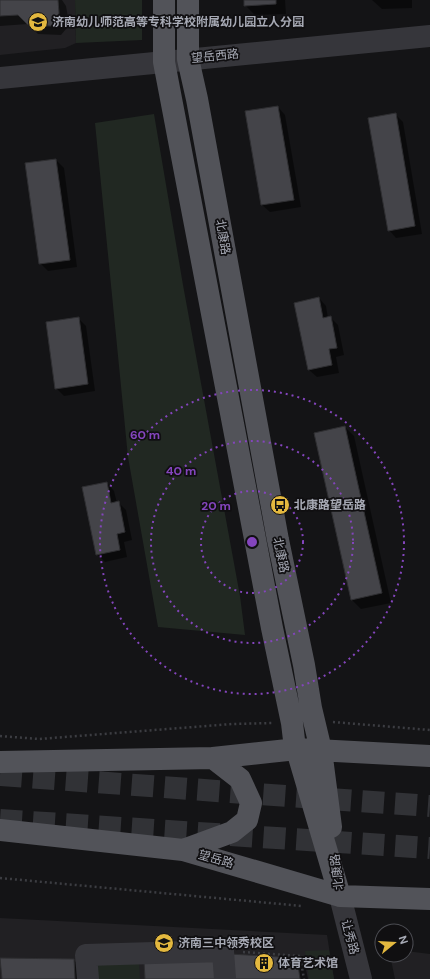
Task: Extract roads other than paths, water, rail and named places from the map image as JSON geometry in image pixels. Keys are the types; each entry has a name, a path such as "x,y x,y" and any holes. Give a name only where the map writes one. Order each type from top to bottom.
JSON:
{"main road":[{"name":"北康路","path":"164,0 164,62 272,628 292,723 294,740 340,896"},
{"name":"北康路","path":"188,0 188,59 197,99 278,540 321,750 340,896"},
{"path":"0,762 213,758 297,749 430,756"},
{"path":"183,850 232,832 247,820 251,803 240,779 213,758"},
{"name":"望岳路","path":"0,830 183,850 340,896 430,899"}],"street":[{"name":"望岳西路","path":"0,78 430,36"},
{"name":"让秀路","path":"340,896 361,979"},
{"path":"88,979 86,955 223,951 225,979"}],"tunnel":[{"path":"0,775 430,806"},
{"path":"0,820 430,848"}],"place":[{"name":"济南幼儿师范高等专科学校附属幼儿园立人分园","path":"38,22"},
{"name":"北康路望岳路","path":"280,505"},
{"name":"济南三中领秀校区","path":"164,943"},
{"name":"体育艺术馆","path":"264,963"}]}
